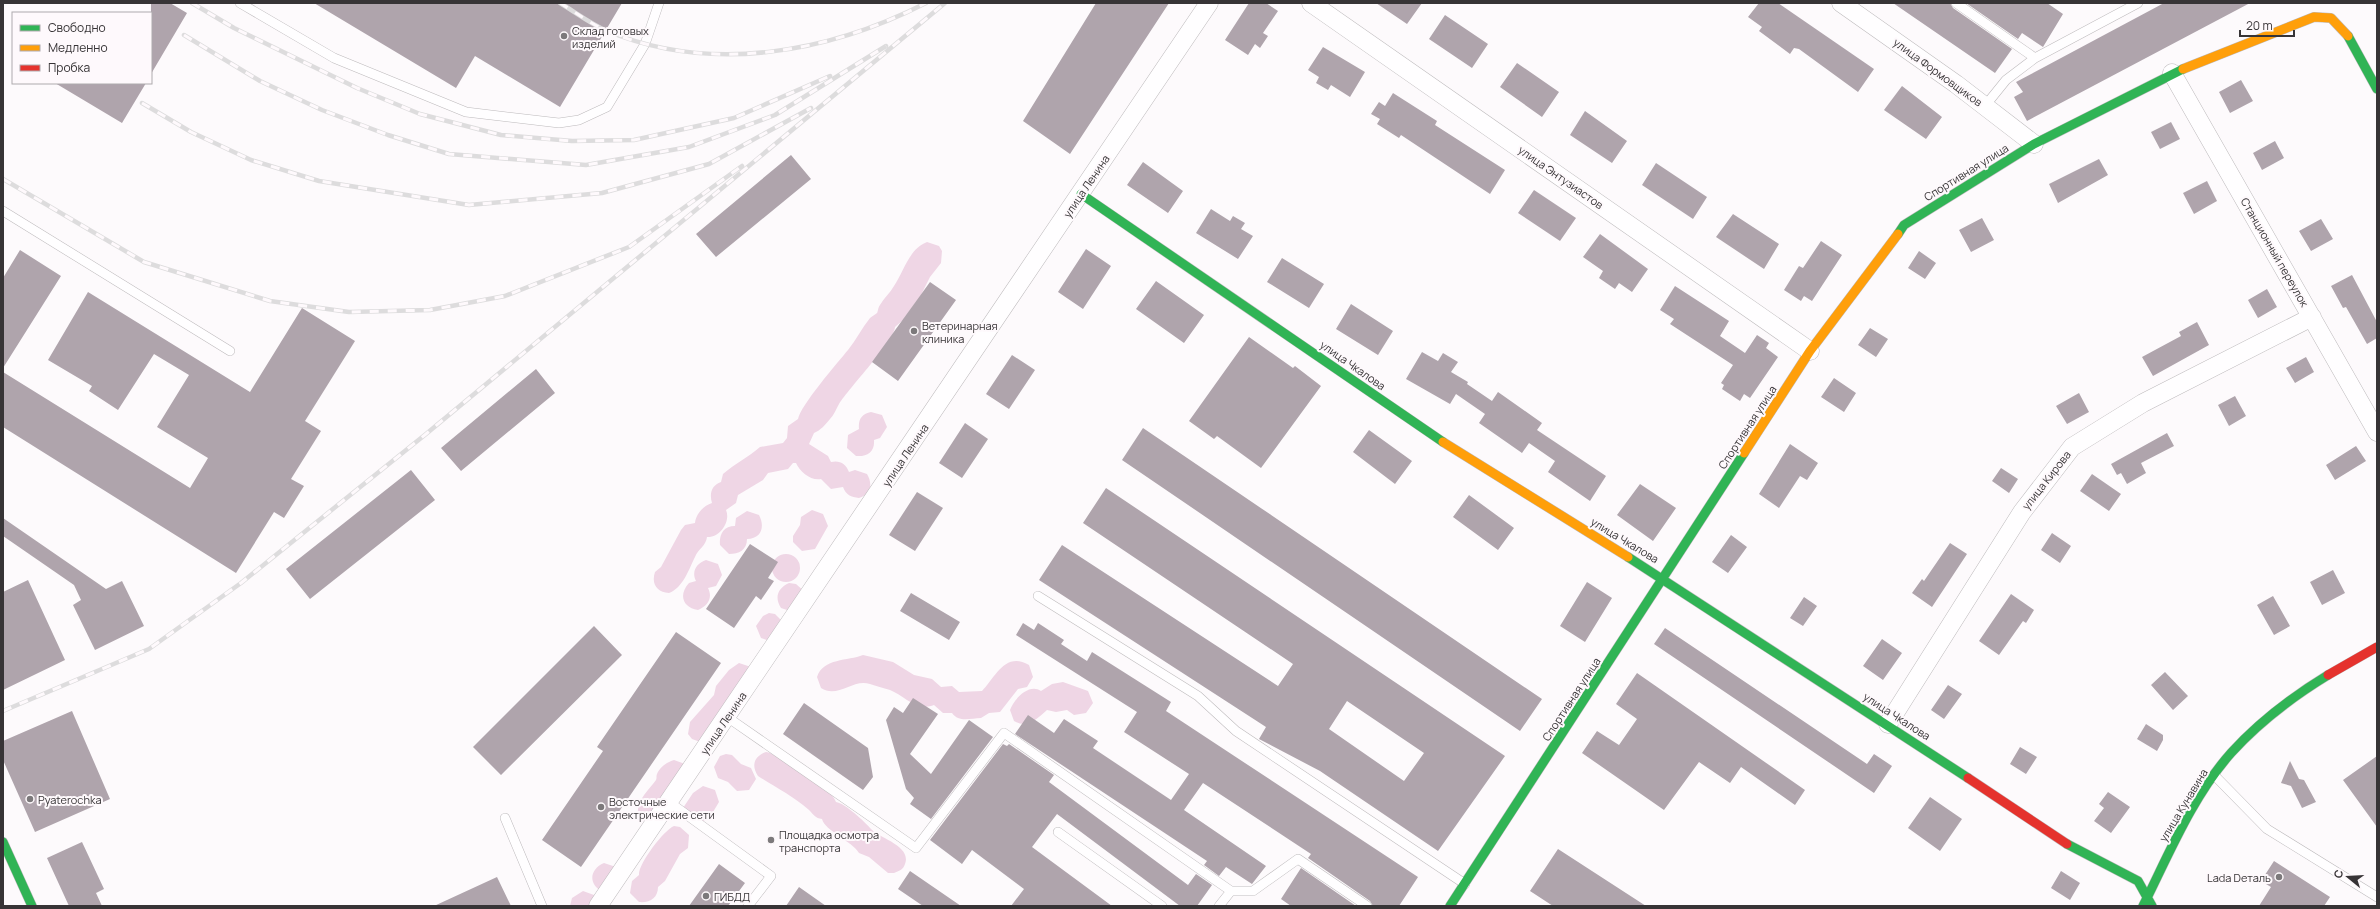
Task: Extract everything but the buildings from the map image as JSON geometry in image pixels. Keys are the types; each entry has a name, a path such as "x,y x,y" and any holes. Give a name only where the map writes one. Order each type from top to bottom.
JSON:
{"street":[{"name":"улица Ленина","path":"598,906 727,718 1209,3"},
{"name":"улица Энтузиастов","path":"1311,3 1810,351"},
{"name":"улица Формовщиков","path":"1841,3 1985,106 2034,144"},
{"name":"Спортивная улица","path":"1450,906 1665,578 1810,351 1904,225 2034,144 2172,73 2314,17 2331,18 2345,31 2377,89"},
{"name":"Станционный переулок","path":"2172,73 2377,432"},
{"name":"улица Чкалова","path":"1081,194 1460,454 1665,578 1888,724 2078,852 2138,881 2148,896 2152,906"},
{"name":"улица Кирова","path":"1888,724 2022,512 2072,446 2143,403 2312,317"},
{"name":"улица Кунавина","path":"2143,906 2166,857 2214,775 2248,735 2292,697 2377,647"},
{"path":"3,842 32,906"}],"lane":[{"path":"240,3 334,58 466,112 559,123 579,120 608,107 645,44 659,3"},
{"path":"1956,3 2035,58"},
{"path":"1985,106 2006,80 2035,58 2138,3"},
{"path":"3,211 230,351"},
{"path":"1038,596 1198,696 1236,731 1465,884"},
{"path":"727,718 916,848 1004,733 1231,891 1253,891 1298,859 1367,906"},
{"path":"2214,775 2267,829 2377,897"},
{"path":"669,802 771,876 748,906"},
{"path":"505,818 542,906"},
{"path":"1058,832 1162,906"},
{"path":"1219,906 1231,891"}],"shaded area":[{"path":"927,242 939,246 942,251 941,263 930,277 921,295 903,320 895,327 893,334 887,343 844,397 834,414 823,427 814,433 809,444 828,456 831,462 842,463 849,472 855,470 867,474 870,481 870,488 866,494 859,498 849,495 843,487 831,489 821,479 813,479 806,475 800,470 796,463 793,463 788,469 768,473 763,480 738,495 736,503 726,510 726,524 716,535 707,537 705,543 696,554 682,583 674,591 669,593 658,589 654,580 655,572 661,567 685,525 695,523 700,511 712,503 711,493 713,487 721,482 723,474 760,447 783,443 787,438 788,426 798,419 805,404 851,346 870,318 877,313 879,306 898,280 911,255 921,245"},
{"path":"871,412 882,415 887,427 880,438 874,440 873,448 870,453 864,456 856,456 847,448 848,435 859,429 859,422 861,418 865,414"},
{"path":"812,510 823,514 828,526 815,549 802,551 793,542 793,536 800,525 801,517"},
{"path":"747,511 759,515 762,523 761,531 756,537 747,539 746,546 742,551 729,554 720,545 721,535 725,529 735,526 736,518"},
{"path":"786,554 796,558 800,568 796,578 786,582 776,578 772,568 776,558"},
{"path":"706,560 718,564 722,575 716,586 708,588 710,598 707,604 698,610 693,609 686,604 683,596 684,592 689,583 696,581 694,574 698,565"},
{"path":"789,583 796,584 805,592 793,612 781,608 778,600 778,593 782,587"},
{"path":"769,613 775,614 784,623 772,642 761,638 756,626 763,616"},
{"path":"863,655 893,662 914,675 932,679 941,687 952,686 959,692 982,691 1001,668 1013,661 1029,665 1033,677 1027,687 1018,689 1000,712 989,713 981,718 969,719 958,718 952,713 943,713 934,705 928,707 916,705 895,692 870,684 858,684 833,691 827,691 821,688 817,677 825,666 830,663"},
{"path":"739,663 751,667 703,743 692,739 688,734 690,722 714,695 716,686 729,670"},
{"path":"1063,682 1088,691 1093,703 1086,713 1074,715 1067,710 1056,712 1047,710 1032,722 1023,724 1014,721 1010,710 1022,693 1032,689 1041,691 1052,684"},
{"path":"766,752 785,760 822,785 836,802 849,809 871,829 899,847 904,852 906,858 903,868 894,873 888,873 869,857 859,853 851,844 828,828 822,819 816,817 797,800 758,776 754,765 756,759"},
{"path":"726,754 732,755 741,764 751,768 756,779 749,790 737,791 728,782 718,778 714,767 720,756"},
{"path":"674,760 685,764 647,824 638,815 641,800 656,780 660,769 666,763"},
{"path":"703,786 715,790 719,802 710,817 699,824 683,808 693,793"},
{"path":"674,826 680,827 689,835 688,848 680,854 665,881 658,887 655,897 647,902 639,902 630,893 632,881 639,875 643,863 658,840"},
{"path":"604,863 616,867 601,891 594,884 592,876 593,872"},
{"path":"583,891 594,895 598,906 570,906 572,898"}],"railway":[{"path":"192,3 234,28 357,88 420,114 501,135 572,141 634,140 734,118 830,76"},
{"path":"560,3 607,31 647,44 687,52 728,54 769,52 809,45 849,35 926,3"},
{"path":"3,711 149,649 241,583 426,434 945,3"},
{"path":"184,35 260,81 322,110 388,135 449,154 586,165 689,147 775,115 886,46"},
{"path":"142,103 191,132 251,160 319,181 469,205 602,193 709,164 811,108"},
{"path":"3,179 144,262 270,301 349,312 430,310 505,296 629,247 742,166"}],"traffic: fast":[{"path":"2348,36 2377,89"},
{"path":"1898,234 1904,225 2034,144 2183,69"},
{"path":"1081,194 1443,442"},
{"path":"1450,906 1744,453"},
{"path":"1628,557 1968,778"},
{"path":"2143,906 2182,826 2204,788 2217,770 2231,753 2265,720 2289,701 2328,675"},
{"path":"3,842 32,906"},
{"path":"2067,844 2138,881 2152,906"}],"traffic: slow":[{"path":"2183,69 2314,17 2331,18 2348,36"},
{"path":"1744,453 1810,351 1898,234"},
{"path":"1443,442 1628,557"}],"traffic: jam":[{"path":"2328,675 2377,647"},
{"path":"1968,778 2067,844"}],"place":[{"name":"Склад готовых изделий","path":"564,36"},
{"name":"Ветеринарная клиника","path":"914,331"},
{"name":"Pyaterochka","path":"30,799"},
{"name":"Восточные электрические сети","path":"601,807"},
{"name":"Площадка осмотра транспорта","path":"771,840"},
{"name":"Lada Dеталь","path":"2279,877"},
{"name":"ГИБДД","path":"706,896"}]}
